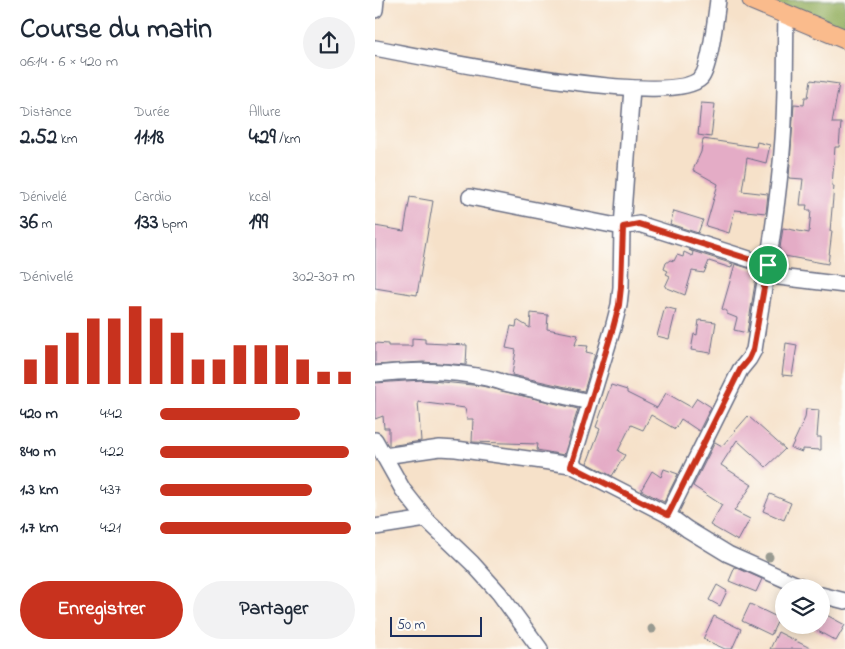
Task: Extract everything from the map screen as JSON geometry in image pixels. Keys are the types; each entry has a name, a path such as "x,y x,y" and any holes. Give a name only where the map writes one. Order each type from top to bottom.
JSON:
{"main road":[{"path":"752,0 845,39"}],"street":[{"path":"375,10 376,0"},
{"path":"375,48 568,82 632,88 668,87 690,83 701,78 707,65 718,0"},
{"path":"668,515 740,370 749,359 753,350 768,265 783,138 786,14"},
{"path":"571,466 619,305 632,88"},
{"path":"470,197 623,227 639,224 648,226 768,265 772,273 779,277 845,285"},
{"path":"375,374 424,370 457,373 495,379 504,383 591,402"},
{"path":"375,440 403,490 426,519 472,563 499,593 540,649"},
{"path":"384,456 440,448 571,466 668,515 728,554 784,579"},
{"path":"375,527 426,519"},
{"path":"830,597 845,601"}],"green space":[{"path":"767,0 845,0 845,31"}],"building":[{"path":"811,80 839,84 832,123 841,123 839,147 835,147 830,231 832,231 828,264 779,255 783,228 809,233 811,210 806,210 807,205 800,205 803,179 789,178 794,104 804,105 805,97 808,97"},
{"path":"701,103 715,104 711,137 698,135"},
{"path":"703,139 756,147 757,142 770,145 766,163 747,158 742,191 768,194 766,213 735,210 729,233 706,226 718,184 693,170 701,152"},
{"path":"410,197 433,201 417,295 375,288 375,226 404,231"},
{"path":"674,211 703,220 698,233 670,224"},
{"path":"689,250 733,264 731,268 709,261 704,273 692,271 685,295 665,287 670,276 666,274 668,271 664,269 666,263 670,260 674,261 677,255 683,257 684,252 692,256 693,252"},
{"path":"735,264 757,271 747,333 734,330 737,318 727,314 727,311 722,309"},
{"path":"665,307 676,310 669,339 657,336"},
{"path":"531,313 548,315 547,329 578,335 575,345 588,346 586,352 595,354 584,391 512,375 516,350 506,348 511,326 516,327 517,320 530,328"},
{"path":"699,320 716,322 711,353 691,350 694,334 697,335"},
{"path":"412,338 425,339 425,343 467,345 466,365 423,362 375,365 375,343 388,344 388,346 412,346"},
{"path":"786,343 797,345 792,376 782,375"},
{"path":"422,380 482,386 578,409 564,455 537,450 538,444 472,442 473,419 467,419 465,408 418,402 421,441 389,446 389,428 384,428 383,416 375,419 375,383"},
{"path":"611,385 627,390 627,393 657,408 666,393 691,407 697,398 711,407 699,431 681,419 675,429 651,415 643,430 631,425 618,451 625,455 612,476 587,463 600,429 596,427"},
{"path":"806,409 819,410 817,437 821,437 821,450 802,449 802,452 791,448 805,418"},
{"path":"748,416 785,449 766,467 737,440 721,465 752,485 734,511 750,519 738,541 710,525 722,505 693,486 715,442 722,446"},
{"path":"664,469 678,474 664,502 641,490 652,471 661,477"},
{"path":"770,494 791,503 784,520 763,511"},
{"path":"735,567 762,579 756,592 729,581"},
{"path":"717,585 727,591 720,606 709,600"},
{"path":"750,604 775,616 775,626 771,635 742,621"},
{"path":"714,616 741,629 732,649 725,649 703,639"},
{"path":"830,617 845,625 836,641 823,634 830,634"},
{"path":"777,634 782,634 812,649 770,649"}],"route":[{"path":"639,224 657,228 768,265 753,350 749,359 740,370 668,515 571,466 619,305 623,227 639,224"}]}
